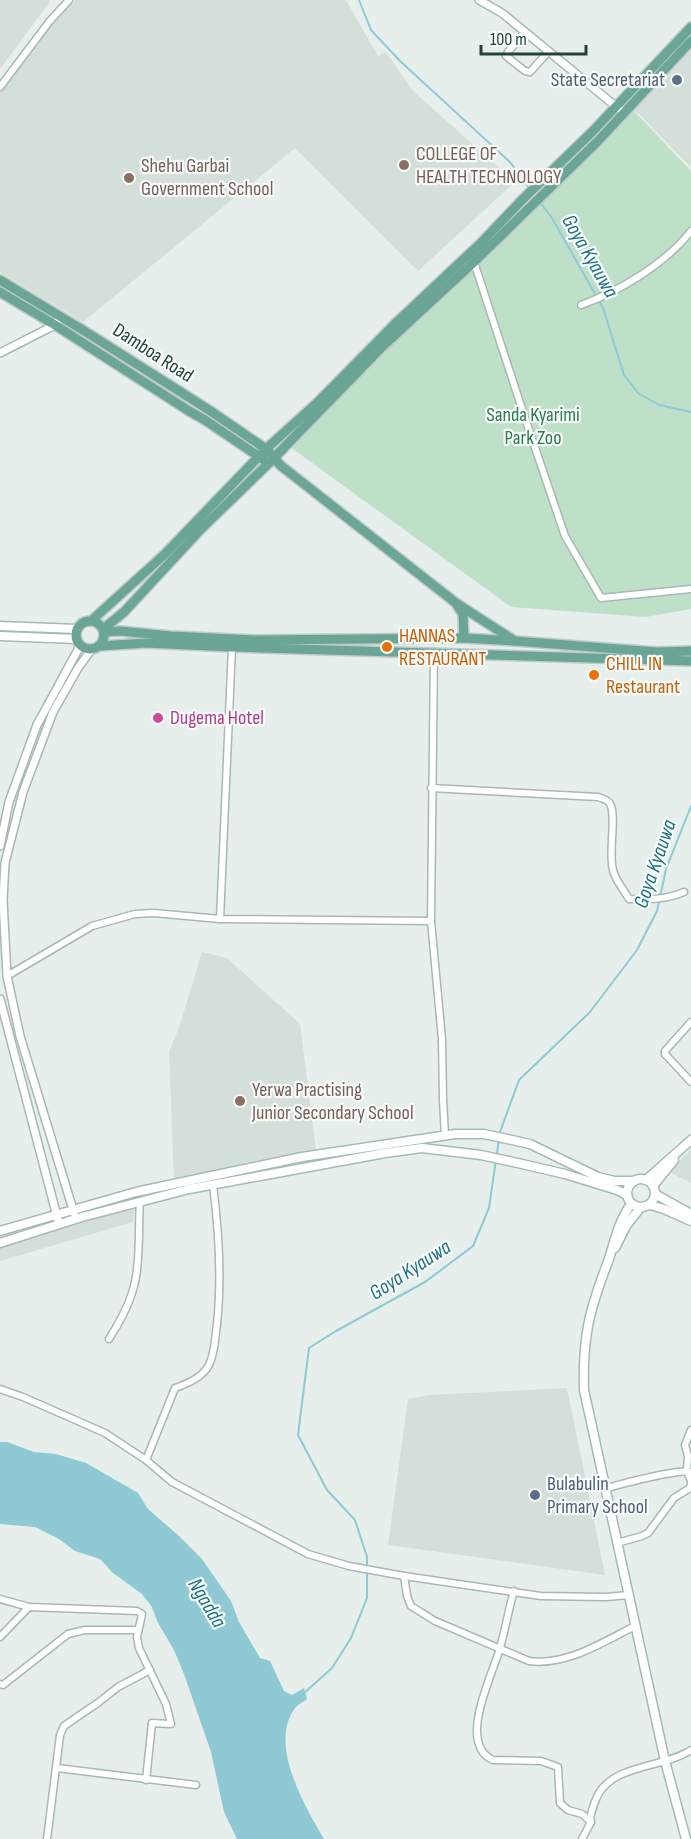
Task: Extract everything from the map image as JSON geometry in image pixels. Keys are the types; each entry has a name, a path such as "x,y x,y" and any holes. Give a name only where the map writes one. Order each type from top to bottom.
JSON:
{"main road":[{"path":"620,110 691,27"},
{"path":"0,626 77,628 91,621 165,554 263,453 482,242 523,199 560,169 691,41"},
{"path":"103,631 381,348 531,207 560,169"},
{"name":"Damboa Road","path":"0,280 58,321"},
{"name":"Damboa Road","path":"0,292 58,321 209,410 456,603 515,641"},
{"path":"456,603 463,614 464,638"},
{"path":"124,612 125,627 132,632"},
{"path":"91,621 96,622 103,631 104,637 95,648"},
{"path":"77,628 78,642"},
{"path":"103,631 255,640 464,638 657,652 691,651"},
{"path":"0,636 78,642 95,648 146,643 691,661"},
{"path":"0,1243 136,1192 302,1157 446,1136 484,1134 530,1144 598,1177 614,1181 646,1180 654,1190 691,1214"},
{"path":"646,1180 691,1140"},
{"path":"75,1214 213,1185 422,1148 481,1155 565,1173 627,1195"},
{"path":"650,1205 654,1200 654,1190 683,1148"},
{"path":"634,1181 628,1187 627,1195 631,1204 640,1208"},
{"path":"631,1204 616,1232 594,1300 585,1342 584,1390 665,1761 686,1839"},
{"path":"609,1259 626,1226 640,1208 650,1205 691,1221"},
{"path":"0,1231 58,1220"}],"street":[{"path":"0,87 49,22 69,0"},
{"path":"479,0 502,13 620,110"},
{"path":"525,32 506,56 525,71 530,72 548,52"},
{"path":"584,304 613,292 664,258 691,231"},
{"path":"474,262 522,412 566,536 602,598 691,590"},
{"path":"0,353 58,321"},
{"path":"0,846 9,802 37,725 78,642"},
{"path":"220,919 232,647"},
{"path":"75,1214 20,1035 7,975 3,900 5,863 23,792 53,712 78,668 95,648"},
{"path":"434,652 430,921 442,1039 446,1136"},
{"path":"431,788 598,797 608,801 611,804 613,870 629,899 644,900 675,896 684,892"},
{"path":"7,975 92,926 135,914 220,919 430,921"},
{"path":"0,999 58,1220"},
{"path":"691,1022 667,1047 665,1054 691,1082"},
{"path":"146,1460 175,1388 201,1375 208,1367 214,1348 220,1263 213,1185"},
{"path":"110,1340 135,1284 140,1201"},
{"path":"0,1389 105,1433 146,1460 172,1482 308,1554 349,1566 404,1576 542,1596 629,1595"},
{"path":"617,1543 648,1533 674,1498 690,1488 685,1445 691,1430"},
{"path":"605,1489 689,1471"},
{"path":"404,1576 411,1606 435,1621 529,1661 542,1663 583,1653 635,1626"},
{"path":"514,1591 500,1648 480,1703 477,1733 481,1748 492,1760 541,1761 558,1767 560,1803 568,1810 582,1814 591,1822"},
{"path":"0,1599 29,1607 136,1611 142,1614 136,1637 166,1704 171,1724 152,1723 146,1780"},
{"path":"0,1636 29,1607"},
{"path":"0,1684 3,1685 68,1634 85,1630 138,1630"},
{"path":"47,1839 60,1735 64,1726 117,1687 150,1670"},
{"path":"582,1839 591,1822 590,1818 598,1794 607,1783 628,1772 690,1752"},
{"path":"57,1768 196,1785"}],"shaded area":[{"path":"0,0 49,0 49,3 0,69"},
{"name":"Shehu Garbai Government School","path":"75,0 346,0 378,56 386,52 412,90 515,182 418,271 295,148 83,322 0,272 0,92 55,21"},
{"name":"State Secretariat","path":"691,50 691,167 633,110"},
{"name":"Yerwa Practising Junior Secondary School","path":"202,952 227,958 300,1024 316,1151 174,1179 169,1052 180,1025"},
{"path":"691,1149 691,1183 669,1172"},
{"path":"135,1207 133,1222 0,1261 0,1248"},
{"path":"567,1388 605,1575 388,1545 408,1399 430,1395"}],"green space":[{"name":"Sanda Kyarimi Park Zoo","path":"633,110 691,171 691,609 646,617 511,607 286,444"}],"water":[{"name":"Ngadda","path":"0,1442 86,1463 138,1493 148,1509 202,1559 231,1601 239,1622 260,1658 270,1661 284,1691 292,1695 304,1688 307,1699 296,1707 288,1721 285,1738 287,1756 299,1792 324,1839 237,1839 224,1812 211,1752 184,1674 152,1607 142,1594 113,1573 100,1559 75,1551 59,1539 35,1527 0,1524"}],"waterway":[{"name":"Goya Kyauwa","path":"359,0 371,30 400,61 510,162 530,189"},
{"name":"Goya Kyauwa","path":"539,201 552,218 603,308 624,375 638,393 659,405 691,412"},
{"name":"Goya Kyauwa","path":"303,1694 332,1668 351,1638 367,1598 367,1557 355,1520 327,1490 298,1435 309,1348 425,1282 473,1246 489,1208 500,1132 519,1080 590,1012 637,950 657,911 666,869 691,806"}],"place":[{"name":"State Secretariat","path":"677,80"},
{"name":"COLLEGE OF HEALTH TECHNOLOGY","path":"404,165"},
{"name":"Shehu Garbai Government School","path":"129,178"},
{"name":"HANNAS RESTAURANT","path":"387,647"},
{"name":"CHILL IN Restaurant","path":"594,675"},
{"name":"Dugema Hotel","path":"158,718"},
{"name":"Yerwa Practising Junior Secondary School","path":"240,1101"},
{"name":"Bulabulin Primary School","path":"535,1495"}]}
